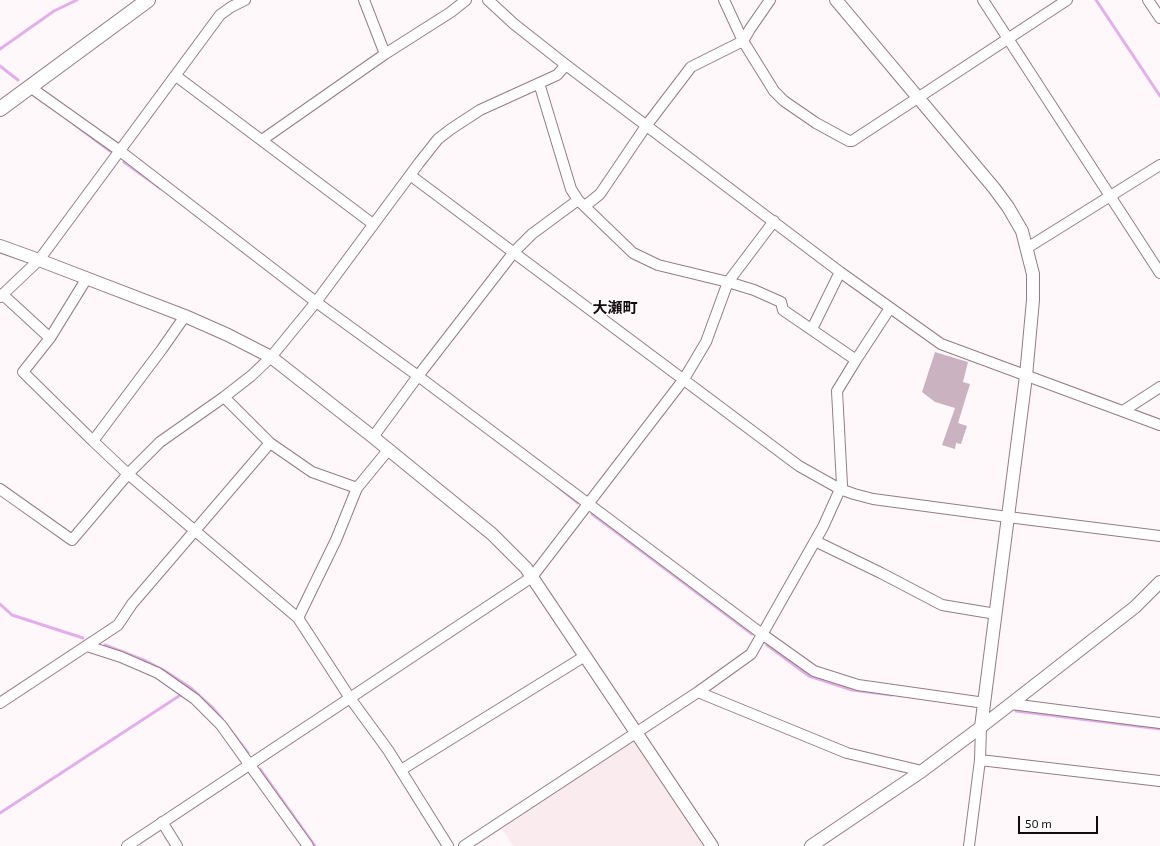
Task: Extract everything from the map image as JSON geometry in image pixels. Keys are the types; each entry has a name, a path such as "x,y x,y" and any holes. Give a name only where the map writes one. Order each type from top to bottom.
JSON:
{"main road":[{"path":"0,108 148,0"}],"street":[{"path":"50,338 1,295 39,260 220,15 231,7 245,0"},
{"path":"364,0 385,54"},
{"path":"262,140 385,54 451,12 466,0"},
{"path":"488,0 514,24 646,126 774,220 840,272 941,344 1160,425"},
{"path":"724,0 743,41 774,91 784,101 816,123 849,140 852,140 1067,0"},
{"path":"373,437 514,252 532,234 582,203 600,194 646,126 691,67 743,41 750,28 770,0"},
{"path":"836,0 994,188 1008,207 1022,231 1033,274 1033,300 1026,376 982,727 980,760 969,846"},
{"path":"983,0 1160,273"},
{"path":"1148,0 1160,18"},
{"path":"0,489 72,540 128,474 160,442 224,397 251,376 271,357 316,302 438,139 480,110 557,75 566,65"},
{"path":"176,76 373,224"},
{"path":"539,83 571,189 582,203 633,254 658,265 754,290 781,302 783,310 856,360"},
{"path":"30,87 120,151 316,302 418,376 762,634 814,671 858,685 985,703"},
{"path":"1027,248 1160,165"},
{"path":"410,175 799,466 840,489 873,499 1008,518 1160,536"},
{"path":"127,846 532,577 684,379 706,342 728,282 774,220"},
{"path":"0,246 185,316 228,335 271,357 389,449 492,534 526,568 712,846"},
{"path":"812,329 840,272"},
{"path":"87,278 50,338 23,372 128,474 298,618 350,698 388,750 448,846"},
{"path":"464,846 698,692 751,654 823,527 842,485 837,391 890,308"},
{"path":"93,441 162,350 185,316"},
{"path":"1123,411 1160,388"},
{"path":"224,397 270,443 312,472 358,488"},
{"path":"0,703 118,625 132,604 270,443"},
{"path":"298,618 336,540 358,488 389,449"},
{"path":"815,541 942,605 996,614"},
{"path":"811,846 922,771 982,727 1135,606 1160,582"},
{"path":"87,646 121,657 158,673 195,699 221,725 308,846"},
{"path":"401,770 584,656"},
{"path":"698,692 847,753 922,771"},
{"path":"1011,704 1160,723"},
{"path":"980,760 1160,781"},
{"path":"162,822 177,846"}],"shaded area":[{"path":"631,742 636,743 704,846 513,846 502,829"}],"building":[{"path":"935,352 968,362 963,382 970,384 958,423 967,426 961,444 956,443 955,449 942,445 955,408 935,402 922,392"}],"waterway":[{"path":"0,49 54,11 77,0"},
{"path":"1096,0 1160,96"},
{"path":"0,66 18,80"},
{"path":"74,124 110,151"},
{"path":"124,162 160,188"},
{"path":"557,486 578,503"},
{"path":"592,514 752,634"},
{"path":"0,604 12,615 83,638"},
{"path":"105,645 146,661 165,671 191,688 212,707 222,719"},
{"path":"767,645 809,676 852,690 892,695"},
{"path":"0,813 182,694"},
{"path":"1016,711 1160,729"},
{"path":"225,723 248,753"},
{"path":"260,769 315,846"}],"district":[{"name":"大瀬町","path":"615,308"}]}
